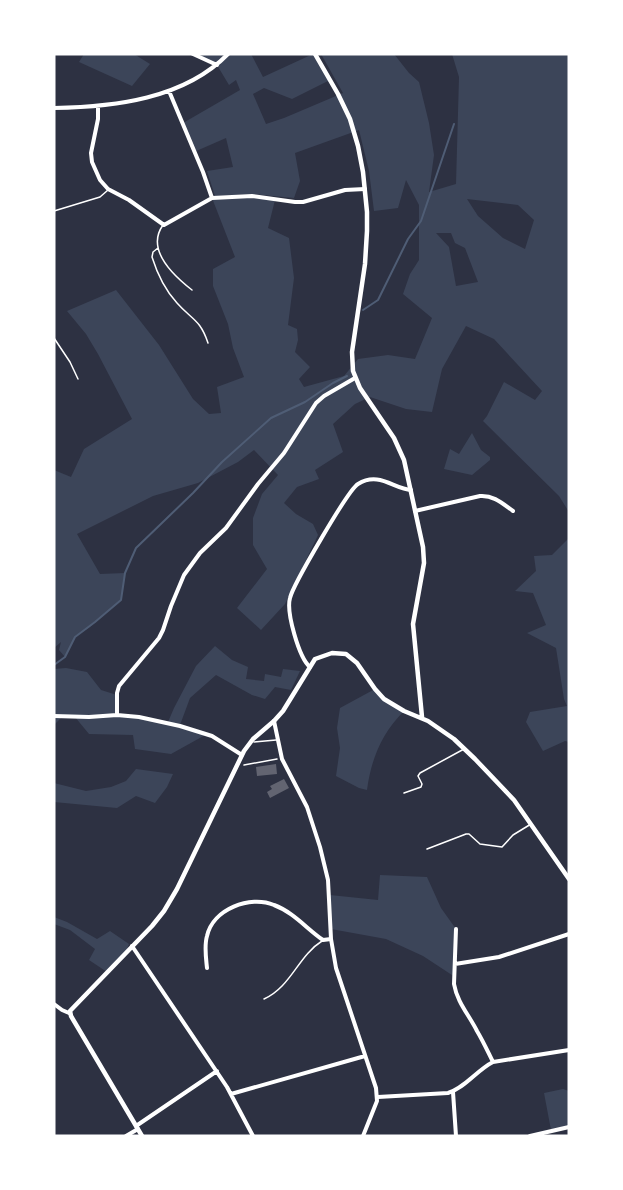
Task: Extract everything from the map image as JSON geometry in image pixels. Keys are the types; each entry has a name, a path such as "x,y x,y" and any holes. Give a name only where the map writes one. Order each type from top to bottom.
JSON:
{"street":[{"path":"193,54 217,65"},
{"path":"54,108 98,107 169,91 199,78 228,54"},
{"path":"315,54 350,119 360,157 365,189 367,231 352,371 363,393 398,445 411,490 424,556 412,624 422,717"},
{"path":"169,91 212,198"},
{"path":"98,107 91,158 98,175 108,189 129,200 164,225 212,198 252,196 303,202 345,190 365,189"},
{"path":"117,715 119,686 163,630 184,575 200,553 226,528 284,453 316,403 355,378"},
{"path":"310,667 304,661 291,621 289,606 294,587 308,562 346,498 358,484 380,480 411,490"},
{"path":"415,511 487,495 494,497 513,511"},
{"path":"69,1013 152,926 171,901 242,754 291,700 317,658 334,652 346,654 357,663 375,690 384,699 404,711 422,717 444,731 464,748 510,795 569,879"},
{"path":"54,717 117,715 150,719 204,733 242,754"},
{"path":"274,721 282,759 307,807 320,847 328,880 334,958 378,1097 363,1136"},
{"path":"207,968 206,940 211,926 227,910 245,902 264,902 277,906 323,940 332,939"},
{"path":"456,929 454,984 460,1003 478,1032 492,1062"},
{"path":"455,964 499,957 569,934"},
{"path":"132,946 217,1071 253,1136"},
{"path":"54,1004 69,1013 142,1136"},
{"path":"378,1097 453,1092 492,1062 569,1050"},
{"path":"231,1094 365,1056"},
{"path":"126,1136 217,1071"},
{"path":"453,1092 456,1136"},
{"path":"530,1136 569,1127"}],"lane":[{"path":"54,211 100,197 108,189"},
{"path":"164,225 158,236 158,248 166,264 192,290"},
{"path":"158,248 153,252 152,257 164,285 176,302 201,326 207,343"},
{"path":"54,338 78,379"},
{"path":"250,743 279,740"},
{"path":"404,794 421,787 418,776 420,773 464,748"},
{"path":"427,849 466,834 480,844 502,847 513,835 531,824"},
{"path":"264,999 280,989 305,955 323,940"}],"path":[{"path":"237,765 278,759 277,752 281,751"}],"shaded area":[{"path":"84,54 134,54 150,64 132,86 79,62"},
{"path":"193,54 251,54 263,77 313,54 330,80 292,99 264,88 253,94 266,124 343,93 321,54 394,54 419,82 434,155 429,192 456,184 459,77 452,54 569,54 569,512 559,496 483,421 504,382 535,400 542,391 494,339 466,326 442,369 432,412 406,409 370,397 355,404 333,424 343,452 315,470 319,479 297,487 284,503 296,514 313,524 318,535 285,604 261,630 237,608 267,569 253,545 253,518 262,494 278,475 254,450 238,462 198,483 153,496 77,534 100,574 125,573 121,600 75,637 65,657 59,650 61,642 54,648 54,470 71,477 84,449 132,419 86,334 67,311 116,290 159,345 193,399 209,414 221,413 217,387 244,377 233,348 228,324 213,286 213,269 235,257 212,198 237,196 275,200 268,228 289,238 294,278 288,325 297,329 298,340 295,352 310,367 299,379 304,387 344,376 358,359 388,355 415,359 432,318 403,294 410,274 419,260 419,205 406,180 398,208 374,211 369,171 359,130 295,153 300,181 294,198 251,194 215,196 207,171 233,167 226,138 194,152 183,123 240,90 236,80 229,85 217,65","holes":["467,199 518,205 534,220 525,249 503,238 478,216","436,233 451,233 455,243 465,248 478,282 456,286 449,247"]},
{"path":"472,433 481,450 490,457 490,460 472,475 444,469 450,449 459,454"},
{"path":"569,538 569,742 565,741 543,751 526,722 530,712 567,706 556,648 527,633 546,625 533,593 515,591 536,571 534,556 552,555"},
{"path":"215,646 232,660 248,667 246,679 264,681 265,674 281,677 283,669 300,671 291,690 275,687 265,699 252,695 216,675 190,698 180,725 168,722 196,666"},
{"path":"66,668 87,672 101,690 117,695 117,715 150,719 207,734 171,754 135,749 133,735 89,734 75,717 62,717 54,725 54,669"},
{"path":"375,689 404,711 396,719 379,747 371,768 367,790 336,776 340,748 337,728 340,708"},
{"path":"136,769 173,774 155,803 136,796 117,808 54,802 54,783 86,791 111,787 126,781"},
{"path":"380,875 427,877 441,908 456,929 455,977 423,956 386,939 331,929 330,895 378,900"},
{"path":"54,917 97,939 110,931 129,944 125,954 107,972 89,960 95,949 70,930 54,924"},
{"path":"563,1089 569,1091 569,1127 551,1130 544,1093"}],"building":[{"path":"276,764 277,774 257,776 256,767"},
{"path":"284,779 289,788 270,798 267,792 272,789 270,786"}],"waterway":[{"path":"363,310 378,300 408,239 421,221 454,124"},
{"path":"54,665 65,657 75,637 121,600 125,573 136,548 222,462 271,418 305,402 347,376"}]}
